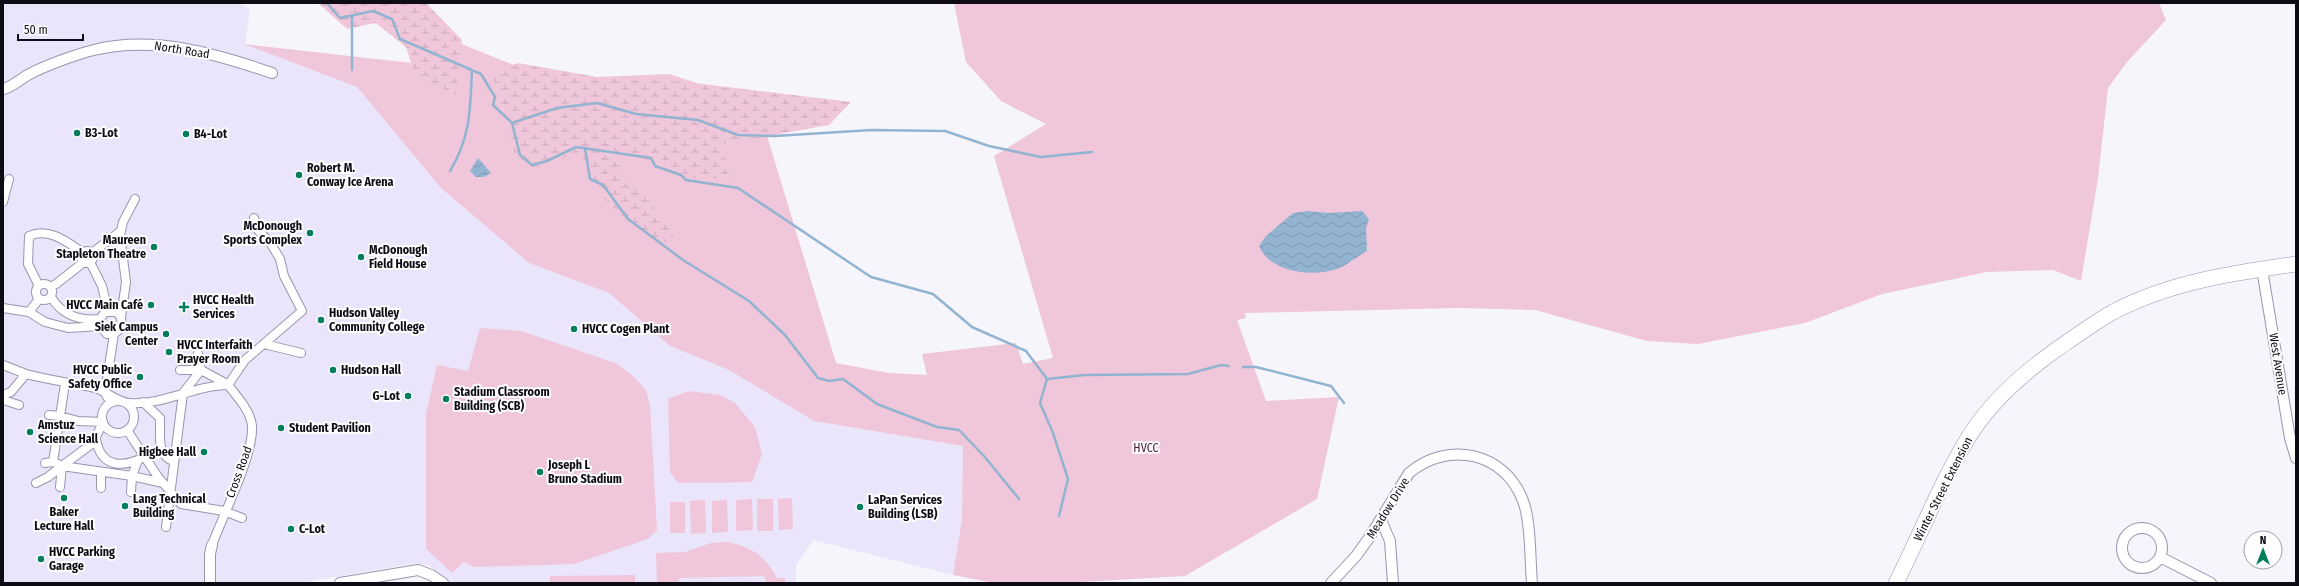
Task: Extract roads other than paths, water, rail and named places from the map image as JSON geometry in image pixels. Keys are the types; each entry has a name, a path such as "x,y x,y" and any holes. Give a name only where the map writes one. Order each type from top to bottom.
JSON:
{"main road":[{"name":"Winter Street Extension","path":"1896,583 1957,456 1988,410 2018,379 2094,323 2156,294 2189,283 2296,264"}],"street":[{"name":"North Road","path":"3,89 11,87 27,75 70,58 94,50 124,45 150,45 194,51 230,58 272,73"},
{"path":"3,202 9,180"},
{"path":"109,403 105,392 114,334 122,327 121,317 126,282 120,235 135,199"},
{"path":"228,385 245,360 302,311 284,276 280,259 271,244 258,230 254,218"},
{"path":"50,287 87,262 93,257 92,253 121,231"},
{"path":"39,286 28,264 29,236 39,233 53,235 82,252 87,250 92,253"},
{"path":"3,308 29,312 45,322 68,328 100,322 108,311 102,286 87,262 81,258 82,252"},
{"name":"West Avenue","path":"2262,269 2290,438 2296,458"},
{"path":"39,299 36,292 39,286 44,284 50,287 52,291 51,297 59,308 79,319 100,322"},
{"path":"39,299 47,300 51,297"},
{"path":"29,312 39,299"},
{"path":"108,311 116,312 121,317"},
{"path":"100,322 107,334 114,334"},
{"path":"264,344 301,353"},
{"path":"166,527 172,494 174,461 183,393 201,370 198,354"},
{"path":"3,364 26,374 105,392 127,403 135,415 133,424 122,433 112,432 103,422 78,420 49,415"},
{"path":"180,370 201,370 228,385"},
{"path":"3,396 11,392 26,374"},
{"path":"53,462 65,384"},
{"path":"36,483 48,477 96,439 103,422 103,411 109,403 118,400 127,403 142,402 215,385 228,385"},
{"name":"Cross Road","path":"210,583 210,554 212,545 224,511 248,454 252,426 244,405 228,385"},
{"path":"3,400 19,405"},
{"path":"142,402 160,418 159,436 162,450 166,457 174,461"},
{"path":"127,430 163,483 181,504 224,511 242,518"},
{"path":"96,439 98,450 109,461 123,464 146,456"},
{"name":"Meadow Drive","path":"1331,583 1356,556 1381,520 1409,473 1418,465 1433,458 1458,453 1480,457 1507,476 1524,502 1532,583"},
{"path":"131,492 132,476 138,460"},
{"path":"45,463 53,462 62,466 132,476 163,483"},
{"path":"60,487 62,466"},
{"path":"101,472 101,488"},
{"path":"1381,520 1390,541 1393,583"},
{"path":"2143,528 2150,530 2160,538 2162,544 2160,557 2156,563 2145,569 2132,566 2123,556 2123,542 2131,532 2143,528"},
{"path":"2160,557 2211,583"},
{"path":"340,583 418,570 440,581"}],"water":[{"path":"478,158 491,173 484,177 476,177 470,171"},
{"path":"1309,211 1328,213 1362,211 1369,219 1366,228 1367,251 1337,269 1316,273 1293,271 1272,262 1259,246 1266,236 1293,213"}],"waterway":[{"path":"327,3 340,18 373,11 392,19 400,39 481,74 495,97 493,105 512,123 520,155 532,165 547,161 576,147 651,158 655,166 681,175 686,180 738,188 871,277 933,294 972,327 1026,351 1047,379 1085,375 1188,374 1221,365 1229,366"},
{"path":"352,16 352,70"},
{"path":"450,171 457,158 466,134 470,110 472,70"},
{"path":"512,123 557,108 597,103 636,114 698,120 738,135 775,136 872,130 945,131 989,146 1041,157 1092,152"},
{"path":"585,148 590,179 603,185 628,219 683,260 749,301 785,335 818,378 829,381 843,379 877,404 937,427 959,430 984,456 1019,499"},
{"path":"1243,367 1256,367 1331,386 1344,403"},
{"path":"1047,379 1040,403 1053,433 1068,479 1059,516"}],"place":[{"name":"B3-Lot","path":"77,133"},
{"name":"B4-Lot","path":"186,134"},
{"name":"Robert M. Conway Ice Arena","path":"299,175"},
{"name":"McDonough Sports Complex","path":"310,233"},
{"name":"Maureen Stapleton Theatre","path":"154,247"},
{"name":"McDonough Field House","path":"361,257"},
{"name":"HVCC Main Café","path":"151,305"},
{"name":"HVCC Health Services","path":"184,307"},
{"name":"Hudson Valley Community College","path":"321,320"},
{"name":"HVCC Cogen Plant","path":"574,329"},
{"name":"Siek Campus Center","path":"166,334"},
{"name":"HVCC Interfaith Prayer Room","path":"169,352"},
{"name":"Hudson Hall","path":"333,370"},
{"name":"HVCC Public Safety Office","path":"140,377"},
{"name":"G-Lot","path":"408,396"},
{"name":"Stadium Classroom Building (SCB)","path":"446,399"},
{"name":"Student Pavilion","path":"281,428"},
{"name":"Amstuz Science Hall","path":"30,432"},
{"name":"Higbee Hall","path":"204,452"},
{"name":"Joseph L Bruno Stadium","path":"540,472"},
{"name":"Baker Lecture Hall","path":"64,498"},
{"name":"Lang Technical Building","path":"125,506"},
{"name":"LaPan Services Building (LSB)","path":"860,507"},
{"name":"C-Lot","path":"291,529"},
{"name":"HVCC Parking Garage","path":"41,559"}],"park label":[{"name":"HVCC","path":"1146,448"}]}
